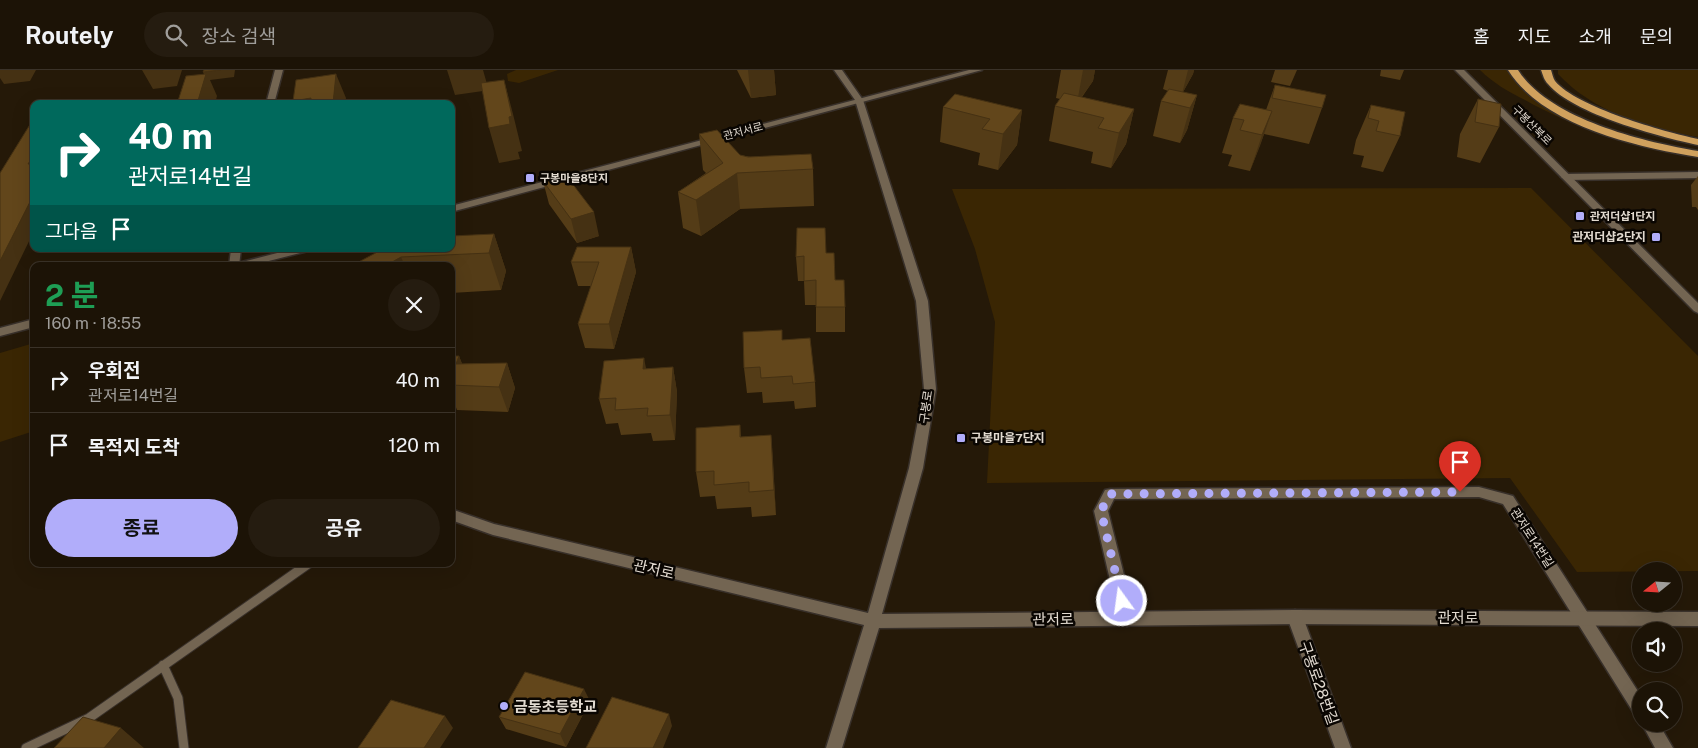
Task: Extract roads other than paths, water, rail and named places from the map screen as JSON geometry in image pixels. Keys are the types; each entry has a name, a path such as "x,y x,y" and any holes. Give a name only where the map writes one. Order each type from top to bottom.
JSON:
{"highway":[{"path":"1513,70 1525,87 1559,110 1615,134 1675,151 1698,154"},
{"path":"1546,70 1551,83 1584,104 1630,123 1681,139 1698,142"}],"street":[{"path":"271,100 279,70"},
{"name":"구봉로","path":"834,748 873,622 916,468 930,389 922,301 859,100 838,70"},
{"name":"구봉산북로","path":"1459,70 1698,309"},
{"name":"관저서로","path":"455,208 973,71"},
{"path":"1566,177 1698,175"},
{"path":"254,262 292,252"},
{"path":"0,332 30,324"},
{"name":"관저로14번길","path":"1127,619 1101,511 1110,494 1479,492 1508,500 1583,617"},
{"name":"관저로","path":"455,515 502,531 873,622 1295,617 1698,619"},
{"name":"구봉로28번길","path":"1295,617 1344,748"},
{"path":"1583,617 1632,696"},
{"path":"1655,732 1665,748"}],"lane":[{"path":"26,748 89,718 304,567"},
{"path":"163,665 178,698 184,748"}],"place":[{"name":"구봉마을8단지","path":"530,178"},
{"name":"관저더샵1단지","path":"1580,216"},
{"name":"관저더샵2단지","path":"1656,237"},
{"name":"구봉마을7단지","path":"961,438"},
{"name":"금동초등학교","path":"504,706"}]}
